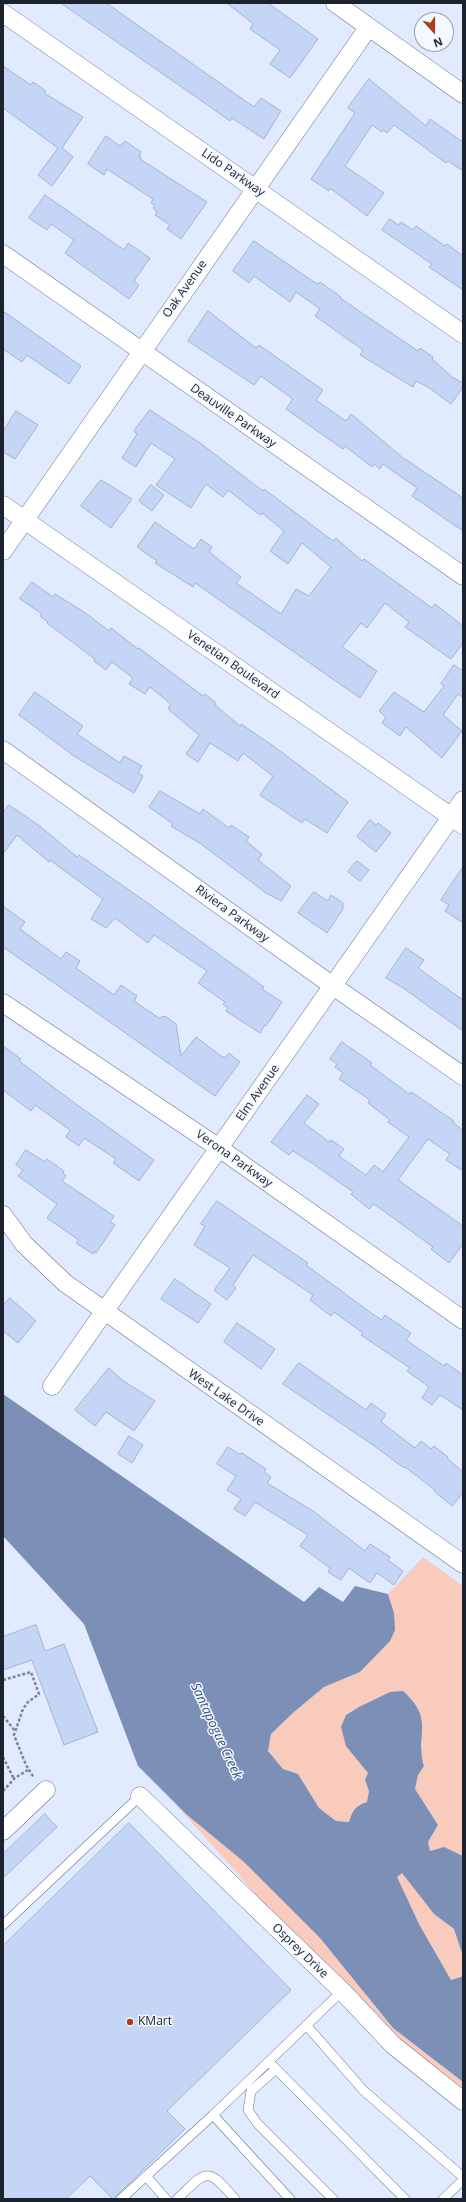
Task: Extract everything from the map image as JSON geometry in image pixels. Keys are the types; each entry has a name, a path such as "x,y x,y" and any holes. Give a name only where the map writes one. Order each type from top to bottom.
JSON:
{"street":[{"path":"335,3 368,28 463,94"},
{"name":"Lido Parkway","path":"3,13 256,188 463,334"},
{"name":"Oak Avenue","path":"3,551 368,28"},
{"name":"Deauville Parkway","path":"3,254 463,576"},
{"name":"Venetian Boulevard","path":"3,505 457,820"},
{"name":"Riviera Parkway","path":"3,750 333,986 463,1076"},
{"name":"Elm Avenue","path":"52,1386 333,986 457,820 463,800"},
{"name":"Verona Parkway","path":"3,1003 219,1148 463,1320"},
{"name":"West Lake Drive","path":"3,1215 24,1244 40,1260 65,1282 104,1312 463,1564"},
{"path":"3,1831 46,1790"},
{"name":"Osprey Drive","path":"140,1796 342,1991 393,2045 463,2101"}],"lane":[{"path":"3,1925 140,1796"},
{"path":"121,2199 213,2115 342,1991"},
{"path":"306,2025 364,2090 463,2178 443,2199"},
{"path":"268,2062 405,2199"},
{"path":"276,2069 251,2091 248,2110 257,2123 333,2199"},
{"path":"213,2115 290,2199"},
{"path":"177,2199 200,2177 211,2175 218,2179 235,2199"},
{"path":"146,2176 166,2199"}],"path":[{"path":"3,1680 31,1672 39,1694 28,1702 23,1709 14,1735 28,1770 46,1790"},
{"path":"3,1716 15,1732"},
{"path":"3,1757 14,1779"},
{"path":"3,1791 14,1779 28,1770"}],"shaded area":[{"path":"423,1557 463,1586 463,1856 461,1854 430,1852 428,1842 438,1825 415,1789 418,1775 424,1766 420,1751 423,1744 390,1692 346,1715 359,1760 368,1773 365,1780 369,1791 367,1802 358,1805 349,1822 336,1821 319,1808 298,1774 283,1769 268,1751 271,1734 294,1712 324,1687 360,1672 394,1613 388,1594"},
{"path":"168,1796 186,1814 244,1862 320,1938 393,2028 463,2082 463,2093 394,2040 288,1930"},
{"path":"402,1873 434,1914 454,1929 463,1956 463,1974 461,1977 451,1980 419,1924 396,1877"}],"water":[{"name":"Santapogue Creek","path":"3,1394 304,1602 319,1587 343,1602 355,1586 388,1594 394,1613 395,1630 390,1641 360,1672 324,1687 294,1712 271,1734 268,1751 283,1769 298,1774 319,1808 336,1821 349,1822 355,1809 367,1802 369,1791 365,1780 368,1773 346,1746 341,1727 346,1715 390,1692 403,1691 413,1701 419,1710 422,1727 421,1744 424,1766 418,1775 415,1789 438,1825 428,1842 430,1851 444,1847 463,1856 463,1956 454,1929 434,1914 402,1873 397,1877 419,1924 451,1980 461,1977 463,1974 463,2082 393,2028 320,1938 244,1862 186,1814 138,1766 84,1624 3,1536"}],"building":[{"path":"61,3 106,3 254,107 261,98 281,111 264,139 232,118 230,121"},
{"path":"227,3 268,3 318,39 290,78 270,64 280,50 250,29 253,24"},
{"path":"3,66 31,85 33,82 46,91 44,93 83,117 62,148 73,157 52,186 38,175 58,148 3,108"},
{"path":"369,79 426,126 430,119 463,142 463,171 448,161 446,163 394,125 387,133 383,130 382,132 372,125 345,166 384,193 367,216 330,188 329,191 311,179 355,113 348,108"},
{"path":"106,136 120,146 125,141 141,152 139,156 141,157 140,159 207,202 181,239 167,229 170,225 155,215 157,212 153,208 155,205 151,203 153,199 107,169 104,175 88,164"},
{"path":"45,195 124,250 128,243 150,258 134,281 139,285 129,299 65,253 74,240 51,224 47,230 29,218"},
{"path":"390,219 398,225 401,222 413,230 416,226 445,246 447,244 463,256 463,290 429,267 432,264 382,230"},
{"path":"254,241 314,282 318,284 320,282 341,297 340,298 418,351 420,348 433,357 432,359 452,377 463,383 463,387 451,404 428,387 416,381 413,387 360,355 363,350 315,316 320,309 296,292 290,302 254,276 249,283 233,271"},
{"path":"3,311 81,366 69,384 27,355 22,362 3,349"},
{"path":"208,311 256,348 259,345 323,390 316,400 346,421 351,414 402,457 463,498 463,531 412,496 417,488 383,464 380,469 374,464 372,467 345,446 343,449 286,409 293,399 261,376 254,385 188,341"},
{"path":"150,410 200,443 263,491 264,489 333,541 336,538 362,561 364,559 432,608 435,604 463,626 463,643 451,659 405,627 409,622 385,603 367,628 361,623 342,647 377,671 360,698 195,583 193,587 155,563 157,561 137,547 155,522 194,549 201,539 212,547 209,552 241,577 236,583 281,614 296,589 309,596 331,567 302,543 288,564 270,551 284,531 262,513 260,515 228,490 223,497 206,484 191,508 156,485 175,459 151,443 136,467 122,458 137,434 134,431"},
{"path":"16,411 38,425 15,459 3,452 3,432"},
{"path":"101,480 132,499 111,528 81,506"},
{"path":"151,485 164,495 152,511 139,501"},
{"path":"32,582 53,597 55,594 84,612 109,631 111,628 203,696 205,694 216,703 215,705 240,726 241,724 272,745 348,802 327,833 305,819 302,823 260,795 273,776 243,753 238,761 210,743 198,762 186,754 199,735 168,709 171,704 150,687 145,694 129,684 133,678 112,662 106,670 94,661 95,659 47,623 48,622 40,616 42,614 20,599"},
{"path":"454,665 463,671 463,697 458,694 443,715 462,731 442,758 406,727 400,736 382,723 386,717 379,711 394,692 424,712 444,686 441,684"},
{"path":"35,692 83,726 77,734 120,763 124,756 142,766 138,773 143,776 134,793 74,756 19,715"},
{"path":"160,791 200,814 203,809 229,828 231,825 249,837 246,841 262,854 258,860 291,886 281,901 266,893 201,844 171,826 173,824 149,807"},
{"path":"9,805 41,827 77,857 79,855 149,904 264,987 262,989 282,1002 260,1033 226,1011 228,1008 223,1004 225,1002 198,983 207,971 154,935 148,943 115,918 106,928 91,919 103,899 50,860 49,862 17,835 3,854 3,813"},
{"path":"370,820 376,825 378,823 391,833 376,852 357,837"},
{"path":"357,861 369,870 360,881 348,872"},
{"path":"463,867 463,923 445,911 449,905 441,900"},
{"path":"314,892 328,901 331,895 343,903 343,909 327,933 298,913"},
{"path":"3,906 25,922 20,929 61,959 66,952 80,961 76,968 114,995 121,985 137,996 134,1001 159,1018 165,1016 176,1024 181,1056 196,1037 221,1056 225,1058 229,1053 240,1062 215,1096 3,947"},
{"path":"406,948 424,960 418,968 463,1000 463,1031 403,988 386,978"},
{"path":"342,1042 372,1063 370,1065 409,1094 411,1092 454,1121 453,1123 463,1130 463,1171 446,1160 450,1154 428,1139 398,1180 463,1226 463,1244 449,1263 431,1249 433,1247 374,1204 369,1209 351,1194 353,1192 312,1163 293,1151 289,1155 271,1142 307,1095 319,1104 304,1123 329,1142 331,1140 344,1149 339,1156 366,1175 374,1165 383,1172 409,1137 388,1122 390,1120 368,1103 370,1100 339,1079 343,1073 335,1067 337,1064 330,1059"},
{"path":"3,1046 21,1059 19,1061 65,1096 154,1160 139,1181 113,1163 116,1159 84,1138 79,1146 66,1137 70,1130 35,1105 31,1111 3,1090"},
{"path":"26,1150 45,1162 47,1159 64,1171 63,1173 66,1176 62,1181 114,1216 110,1222 115,1225 96,1253 95,1251 93,1254 76,1243 79,1240 47,1218 57,1204 18,1176 23,1170 16,1165"},
{"path":"217,1201 308,1263 306,1265 374,1315 382,1320 385,1315 411,1333 406,1340 444,1366 446,1363 463,1375 463,1410 440,1395 432,1405 422,1398 429,1387 407,1371 410,1368 361,1335 363,1333 334,1312 331,1316 310,1300 313,1295 253,1255 233,1285 236,1288 227,1300 214,1290 230,1268 194,1245 205,1226 201,1224"},
{"path":"175,1279 211,1304 198,1323 161,1299"},
{"path":"10,1298 36,1321 18,1343 3,1331 3,1306"},
{"path":"237,1323 275,1349 261,1369 224,1342"},
{"path":"299,1363 366,1410 371,1403 386,1414 381,1422 415,1448 421,1441 431,1449 434,1446 448,1457 447,1458 463,1472 463,1493 452,1506 434,1491 435,1490 405,1467 404,1468 373,1445 283,1384"},
{"path":"109,1368 122,1380 155,1401 134,1431 106,1412 95,1426 75,1410"},
{"path":"129,1436 143,1445 132,1463 118,1454"},
{"path":"228,1447 239,1454 242,1453 266,1469 264,1472 271,1477 267,1483 313,1511 365,1551 370,1544 390,1557 388,1560 403,1571 394,1585 377,1573 370,1583 349,1568 341,1580 328,1572 330,1568 300,1546 308,1535 255,1502 245,1516 234,1509 241,1499 227,1490 236,1476 217,1464"},
{"path":"36,1625 45,1651 64,1644 98,1732 64,1745 32,1660 3,1670 3,1637"},
{"path":"45,1814 57,1827 3,1878 3,1854"},
{"name":"KMart","path":"129,1823 291,1990 167,2111 185,2129 113,2199 90,2176 66,2199 3,2199 3,1946"}],"place":[{"name":"KMart","path":"130,2022"}]}
